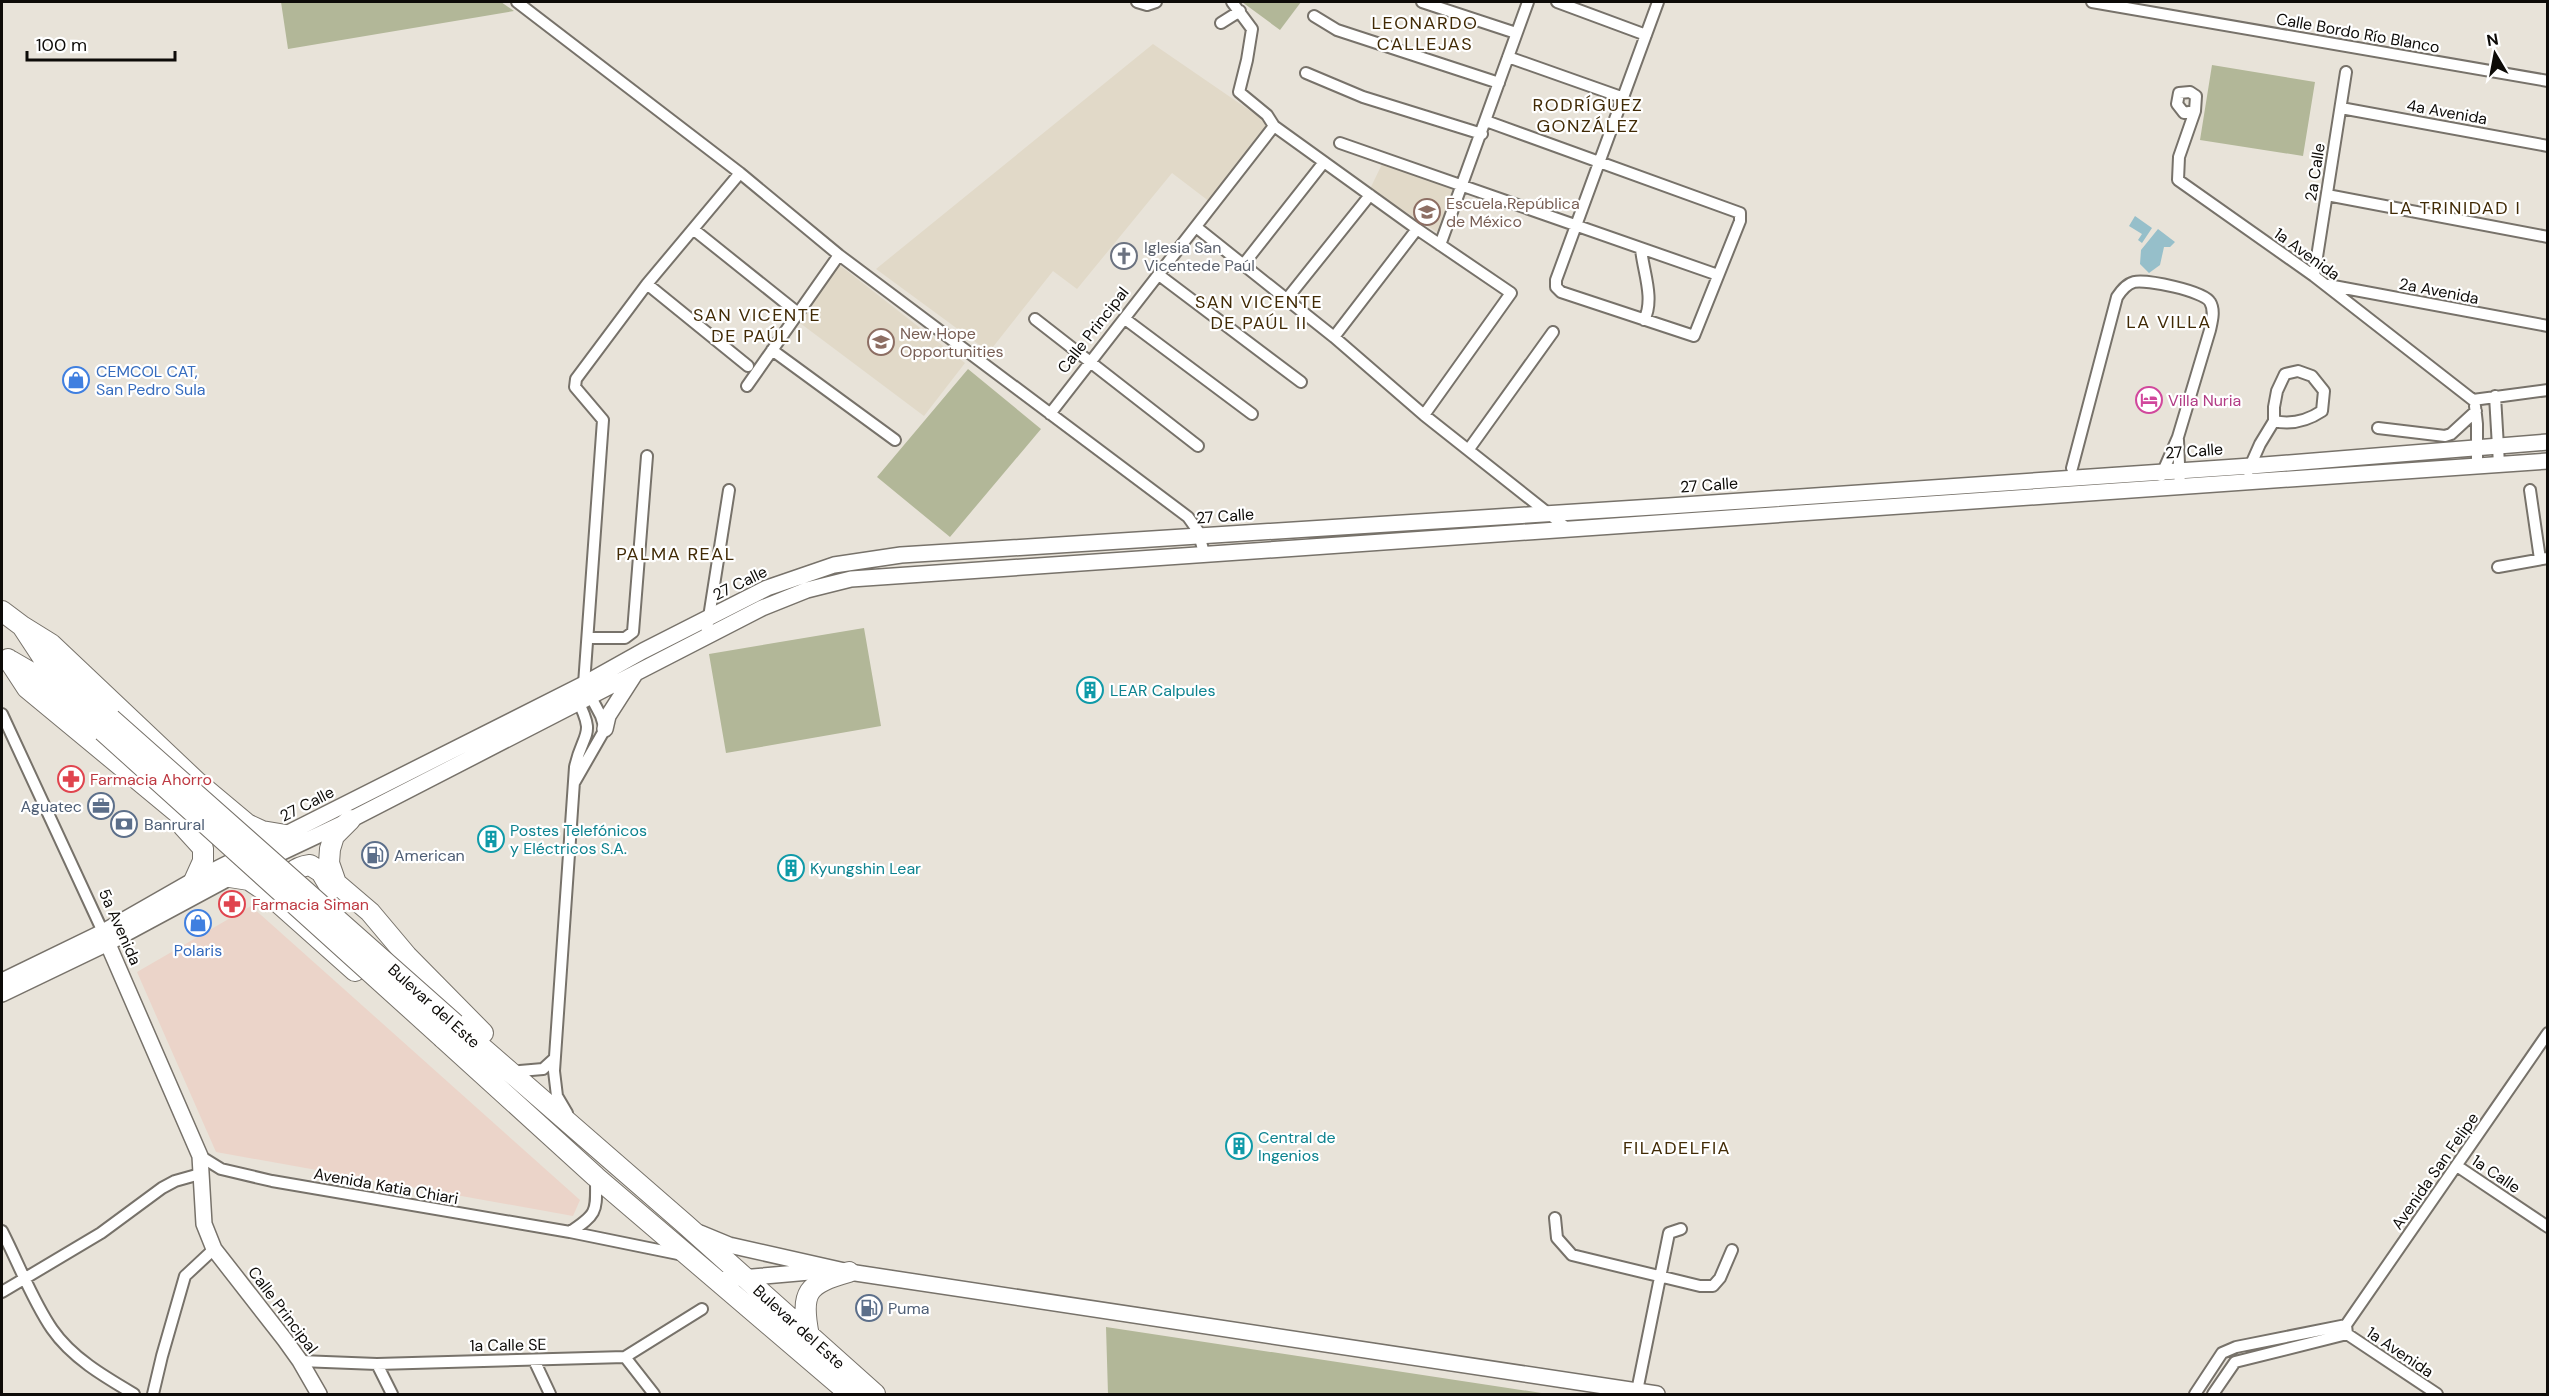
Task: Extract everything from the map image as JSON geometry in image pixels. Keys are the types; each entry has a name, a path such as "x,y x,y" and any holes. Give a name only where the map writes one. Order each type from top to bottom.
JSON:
{"highway":[{"name":"Bulevar del Este","path":"2,611 22,626 43,658 107,725 449,1031 582,1137 685,1224 744,1278 850,1395"},
{"path":"22,626 51,644 226,807 255,828 270,834 286,835"},
{"name":"Bulevar del Este","path":"4,662 37,675 107,725"},
{"path":"4,662 27,688 108,753 205,836 222,834 227,828 229,818 226,807"},
{"path":"158,797 203,848 203,861 194,881"},
{"path":"350,820 339,830 332,842 329,856 336,883 370,912 407,956 520,1071 567,1114 582,1137"},
{"path":"294,918 284,894 286,879 297,868 314,866 321,872 334,893 407,956"},
{"path":"230,876 255,883 459,1062 554,1138"},
{"name":"Bulevar del Este","path":"449,1031 554,1138 596,1177 717,1280 875,1395"},
{"path":"843,1271 814,1285 808,1292 804,1303 804,1343 822,1363 860,1395"}],"street":[{"path":"517,2 740,173 839,255 1188,517 1200,536 1204,553"},
{"path":"1137,2 1147,5 1156,2"},
{"path":"1232,2 1252,29 1239,92 1267,115 1274,126 1417,229 1511,292 1424,415"},
{"path":"1422,2 1516,33"},
{"path":"1440,245 1464,185 1528,2"},
{"path":"1557,2 1646,35"},
{"path":"1589,13 1593,2"},
{"path":"1486,121 1601,163 1740,213 1740,221 1694,336 1561,292 1556,287 1601,163 1658,2"},
{"name":"Calle Bordo Río Blanco","path":"2092,2 2547,81"},
{"path":"1221,23 1240,11"},
{"path":"1314,16 1337,30 1499,83"},
{"path":"1508,57 1624,98"},
{"name":"2a Calle","path":"2314,276 2346,72"},
{"path":"1306,73 1362,97 1482,134"},
{"name":"4a Avenida","path":"2341,108 2547,146"},
{"name":"1a Avenida","path":"2195,111 2179,157 2178,180 2325,284 2473,400"},
{"name":"Calle Principal","path":"1050,414 1274,126"},
{"path":"1340,143 1718,275"},
{"path":"1243,265 1324,162"},
{"path":"567,1114 556,1092 554,1058 574,783 577,757 588,729 582,693 603,420 575,387 576,379 647,284 740,173"},
{"path":"1286,300 1370,195"},
{"path":"2327,195 2547,237"},
{"path":"1196,227 1334,337 1424,415 1568,529"},
{"path":"693,229 798,314"},
{"path":"1334,337 1417,229"},
{"path":"1641,249 1648,289 1647,313 1644,320"},
{"path":"747,386 839,255"},
{"path":"1159,275 1301,382"},
{"path":"2072,468 2117,297 2124,287 2134,282 2157,282 2206,297 2211,303 2210,330 2178,437 2171,470 2153,489"},
{"path":"647,284 748,366"},
{"name":"2a Avenida","path":"2325,284 2547,326"},
{"path":"1035,319 1198,447"},
{"path":"1125,319 1252,414"},
{"path":"1469,449 1552,332"},
{"path":"772,350 895,440"},
{"path":"2242,482 2274,421 2274,407 2281,378 2285,374 2298,371 2312,376 2324,391 2322,411 2310,419 2295,423 2274,421"},
{"path":"2477,466 2476,411 2473,400 2547,390"},
{"path":"2495,396 2499,464"},
{"path":"2378,428 2445,436 2451,434 2476,411"},
{"name":"27 Calle","path":"2,981 105,937 350,820 582,693 642,651 767,588 817,570 857,562 923,554 2251,466 2547,442"},
{"path":"588,638 626,638 633,632 647,456"},
{"name":"27 Calle","path":"105,937 194,881 582,693 636,672 762,608 815,588 859,578 2547,461"},
{"path":"2171,470 2180,488"},
{"path":"1905,506 1909,489"},
{"path":"706,636 729,490"},
{"path":"2498,567 2544,559 2530,490"},
{"path":"857,562 859,578"},
{"path":"815,588 817,570"},
{"path":"574,783 605,729 608,716 636,672"},
{"path":"582,693 605,729"},
{"name":"5a Avenida","path":"2,714 105,937 200,1156"},
{"path":"2,994 105,937"},
{"name":"Avenida San Felipe","path":"2346,1329 2547,1033"},
{"path":"520,1071 543,1070 554,1058"},
{"name":"Calle Principal","path":"200,1156 204,1224 214,1249 300,1361 319,1395"},
{"name":"Avenida Katia Chiari","path":"200,1156 221,1169 272,1181 570,1232 690,1256"},
{"name":"1a Calle","path":"2457,1166 2547,1227"},
{"path":"2,1292 27,1279 162,1188 175,1181 200,1174"},
{"path":"570,1232 592,1216 596,1205 596,1177"},
{"path":"1555,1218 1557,1238 1572,1255 1700,1286 1713,1286 1720,1278 1732,1250"},
{"path":"685,1224 729,1245 843,1271 1657,1395"},
{"path":"1637,1391 1669,1233 1681,1229"},
{"path":"2,1231 53,1330 89,1365 134,1395"},
{"path":"153,1395 185,1276 214,1249"},
{"path":"717,1280 843,1271"},
{"path":"654,1395 625,1357 702,1309"},
{"path":"2195,1395 2222,1353 2236,1347 2346,1329"},
{"path":"2213,1395 2235,1362 2346,1329"},
{"name":"1a Avenida","path":"2346,1329 2437,1395"},
{"name":"1a Calle SE","path":"300,1361 377,1364 625,1357"},
{"path":"534,1360 550,1395"},
{"path":"377,1364 392,1395"}],"shaded area":[{"path":"1153,44 1268,123 1210,202 1172,173 1077,289 1053,271 989,352 876,269"},
{"name":"Escuela República de México","path":"1384,160 1459,186 1440,234 1370,189"},
{"name":"New Hope Opportunities","path":"837,263 965,363 924,416 796,320"},
{"path":"251,906 580,1200 573,1216 216,1152 137,972"}],"green space":[{"path":"281,2 501,2 514,11 288,49"},
{"path":"1242,2 1301,2 1280,30"},
{"path":"2212,65 2315,82 2303,156 2200,140"},
{"path":"968,369 1041,429 950,537 877,477"},
{"path":"864,628 881,726 726,753 709,654"},
{"path":"1106,1327 1548,1394 1108,1394"}],"water":[{"path":"2135,216 2152,228 2142,243 2138,240 2142,234 2129,226"},
{"path":"2158,229 2175,242 2170,247 2164,247 2160,265 2149,273 2140,264 2141,250"}],"place":[{"name":"Escuela República de México","path":"1427,212"},
{"name":"Iglesia San Vicentede Paúl","path":"1124,256"},
{"name":"New Hope Opportunities","path":"881,342"},
{"name":"CEMCOL CAT, San Pedro Sula","path":"76,380"},
{"name":"Villa Nuria","path":"2149,400"},
{"name":"LEAR Calpules","path":"1090,690"},
{"name":"Farmacia Ahorro","path":"71,779"},
{"name":"Aguatec","path":"101,806"},
{"name":"Banrural","path":"124,824"},
{"name":"Postes Telefónicos y Eléctricos S.A.","path":"491,839"},
{"name":"American","path":"375,855"},
{"name":"Kyungshin Lear","path":"791,868"},
{"name":"Farmacia Siman","path":"232,904"},
{"name":"Polaris","path":"198,923"},
{"name":"Central de Ingenios","path":"1239,1146"},
{"name":"Puma","path":"869,1308"}],"district":[{"name":"LEONARDO CALLEJAS","path":"1425,33"},
{"name":"RODRÍGUEZ GONZÁLEZ","path":"1588,115"},
{"name":"LA TRINIDAD I","path":"2455,208"},
{"name":"SAN VICENTE DE PAÚL II","path":"1259,312"},
{"name":"LA VILLA","path":"2169,322"},
{"name":"SAN VICENTE DE PAÚL I","path":"757,325"},
{"name":"PALMA REAL","path":"676,554"},
{"name":"FILADELFIA","path":"1677,1148"}]}
